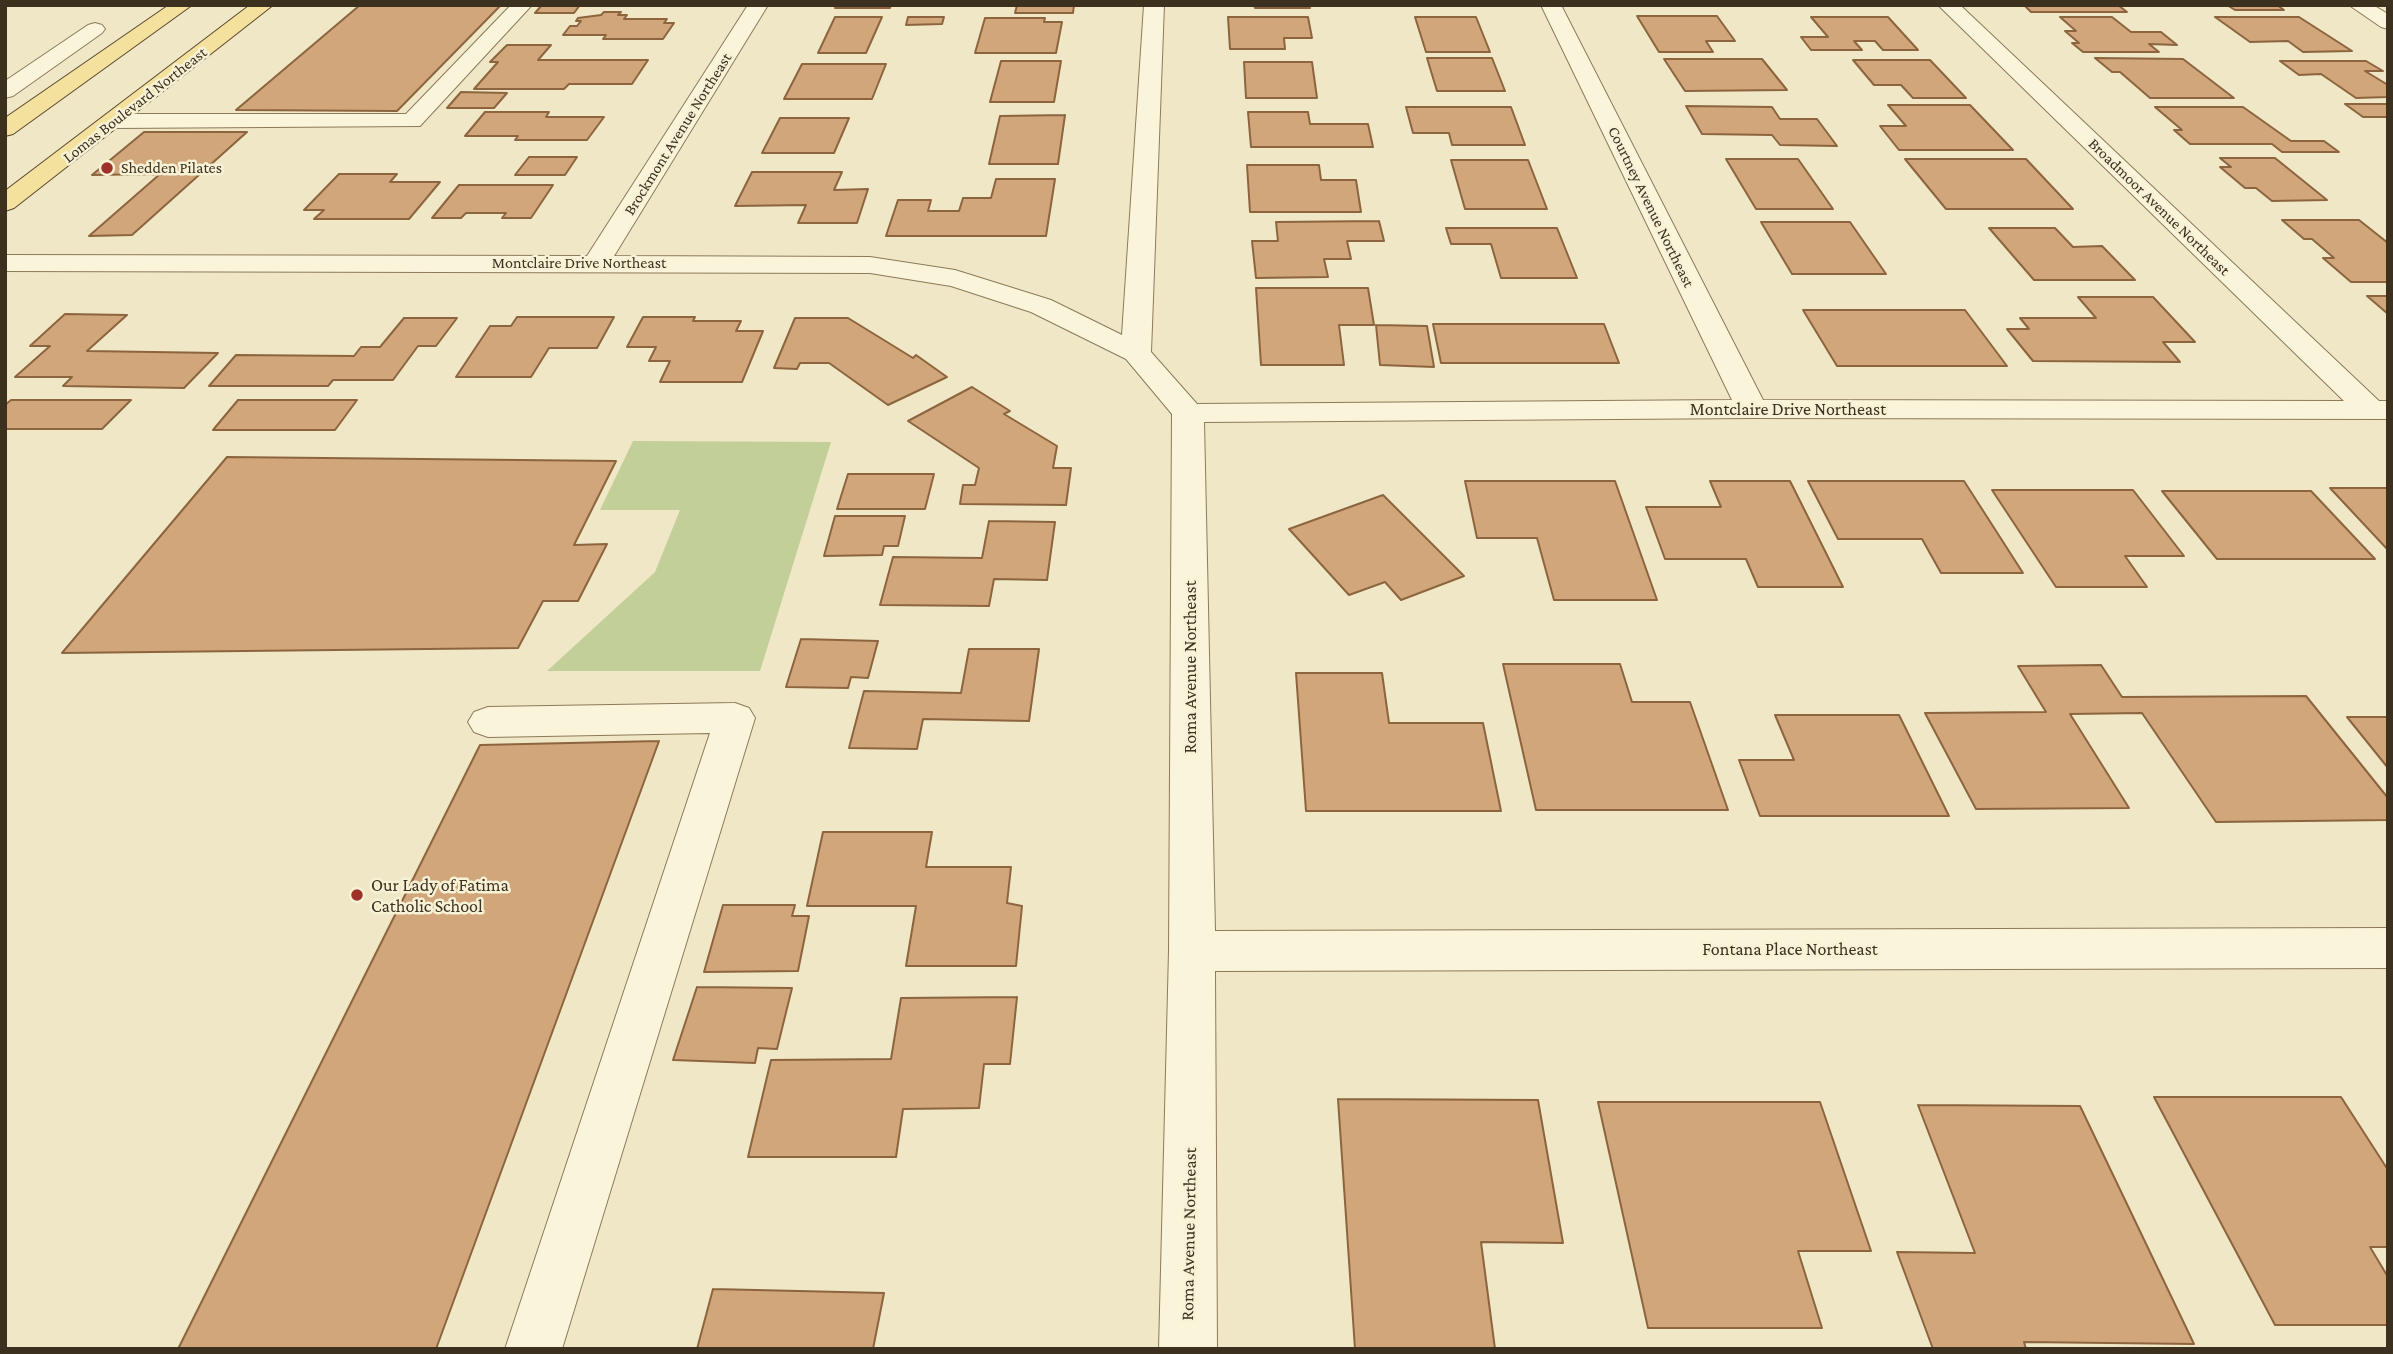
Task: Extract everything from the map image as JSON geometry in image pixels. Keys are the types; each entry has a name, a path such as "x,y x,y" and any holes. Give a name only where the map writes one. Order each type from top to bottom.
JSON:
{"main road":[{"path":"5,129 182,5"},
{"name":"Lomas Boulevard Northeast","path":"5,203 263,5"}],"street":[{"path":"114,121 184,115 412,121 522,5"},
{"name":"Brockmont Avenue Northeast","path":"597,262 758,5"},
{"path":"1154,5 1136,353 1188,413"},
{"name":"Courtney Avenue Northeast","path":"1551,5 1752,408"},
{"name":"Broadmoor Avenue Northeast","path":"1948,5 2379,409"},
{"path":"2359,5 2388,23"},
{"path":"5,91 95,30"},
{"path":"174,263 202,234"},
{"name":"Montclaire Drive Northeast","path":"5,263 597,262 870,265 955,278 1041,306 1136,353"},
{"name":"Montclaire Drive Northeast","path":"1188,413 1752,408 2379,409"},
{"name":"Roma Avenue Northeast","path":"1188,413 1192,951 1188,1349"},
{"path":"488,722 735,718 533,1349"},
{"name":"Fontana Place Northeast","path":"1192,951 2388,948"}],"green space":[{"path":"633,441 831,442 760,671 547,671 655,572 680,510 600,510"}],"building":[{"path":"360,5 501,5 397,111 236,110"},
{"path":"542,5 580,5 574,13 535,13"},
{"path":"836,5 891,5 890,8 835,8"},
{"path":"1017,5 1074,5 1073,13 1015,13"},
{"path":"1254,5 1309,5 1310,8 1255,8"},
{"path":"2024,5 2118,5 2127,12 2031,12"},
{"path":"2227,5 2277,5 2284,10 2235,10"},
{"path":"604,12 621,12 618,15 627,15 624,19 667,19 664,23 674,23 663,39 603,39 606,35 563,35 570,26 577,26 581,21 576,21 578,18 601,15"},
{"path":"1637,16 1717,16 1735,41 1706,41 1713,52 1659,52"},
{"path":"835,17 882,17 866,53 818,53"},
{"path":"908,17 944,17 942,24 906,25"},
{"path":"1228,17 1308,17 1312,38 1284,38 1285,49 1230,49"},
{"path":"1415,17 1476,17 1490,52 1426,52"},
{"path":"1811,17 1888,17 1918,50 1883,50 1875,41 1854,41 1862,50 1811,50 1801,37 1828,37"},
{"path":"2060,17 2112,17 2131,32 2161,32 2177,45 2149,44 2159,52 2083,52 2072,43 2079,43 2065,31 2076,31"},
{"path":"2215,17 2299,17 2352,51 2303,52 2288,41 2250,42"},
{"path":"985,18 1045,18 1044,22 1062,22 1056,53 975,53"},
{"path":"507,45 551,45 538,60 648,60 632,84 569,84 564,89 474,89 498,62 490,62"},
{"path":"1427,58 1492,58 1505,91 1437,91"},
{"path":"2095,58 2183,59 2234,98 2150,98 2120,72 2112,72"},
{"path":"1664,59 1762,59 1787,90 1685,91"},
{"path":"1853,60 1930,60 1966,98 1913,98 1901,85 1874,85"},
{"path":"1001,61 1061,61 1054,102 990,102"},
{"path":"2280,61 2366,61 2383,71 2365,71 2388,85 2388,97 2356,98 2321,74 2299,75"},
{"path":"1244,62 1312,62 1317,98 1246,98"},
{"path":"802,64 886,64 872,99 784,99"},
{"path":"461,92 507,93 494,108 447,108"},
{"path":"2345,104 2388,104 2388,117 2363,117"},
{"path":"1888,105 1970,105 2013,150 1899,150 1880,126 1906,126"},
{"path":"1686,106 1772,107 1780,119 1817,119 1837,146 1780,145 1772,135 1702,134"},
{"path":"1406,107 1511,107 1525,145 1452,145 1449,133 1413,133"},
{"path":"2155,107 2243,107 2291,141 2324,141 2339,152 2282,152 2272,144 2190,144 2174,130 2182,130"},
{"path":"485,112 549,112 546,117 604,117 587,140 515,140 518,136 465,136"},
{"path":"1248,112 1308,112 1310,124 1368,124 1373,147 1251,147"},
{"path":"1065,115 1058,164 989,164 1000,116"},
{"path":"780,118 849,118 834,153 762,153"},
{"path":"144,132 247,132 132,235 89,236 160,174 92,175"},
{"path":"529,157 577,157 565,175 515,175"},
{"path":"2220,158 2275,158 2327,200 2272,201 2256,188 2245,188 2220,167 2231,167"},
{"path":"1726,159 1798,159 1833,209 1756,209"},
{"path":"1905,159 2026,159 2073,209 1946,209"},
{"path":"1451,160 1528,160 1547,209 1465,209"},
{"path":"1247,165 1319,165 1321,180 1356,180 1361,212 1250,212"},
{"path":"752,172 842,172 834,190 868,189 857,223 798,223 806,205 735,206"},
{"path":"339,174 397,174 390,182 440,182 409,219 314,219 324,210 304,210"},
{"path":"996,179 1055,179 1046,236 886,236 898,200 931,200 928,211 959,211 963,198 991,198"},
{"path":"459,185 553,185 531,218 502,218 506,213 466,213 461,218 432,218"},
{"path":"2282,220 2359,220 2388,243 2388,282 2351,282 2323,258 2334,258 2312,239 2304,239"},
{"path":"1379,221 1384,241 1347,241 1351,259 1324,259 1328,277 1256,278 1252,241 1278,241 1276,222"},
{"path":"1761,222 1850,222 1886,274 1792,274"},
{"path":"1446,228 1557,228 1577,278 1501,278 1491,244 1451,244"},
{"path":"1989,228 2055,228 2073,247 2102,246 2135,280 2034,280"},
{"path":"1256,288 1368,288 1374,325 1339,325 1344,365 1261,365"},
{"path":"2367,296 2388,296 2388,314"},
{"path":"2078,297 2153,297 2195,342 2163,342 2180,362 2033,361 2007,329 2029,329 2020,318 2096,318"},
{"path":"1803,310 1965,310 2007,366 1837,366"},
{"path":"65,314 127,315 87,351 218,353 184,388 63,386 72,377 15,377 50,346 30,346"},
{"path":"517,317 614,317 597,348 549,348 531,377 456,377 490,326 511,326"},
{"path":"643,317 695,317 693,321 741,321 736,331 763,331 742,382 660,382 670,361 649,361 656,347 627,347"},
{"path":"404,318 457,318 436,346 418,346 393,380 333,380 328,386 209,386 236,355 354,356 361,347 380,347"},
{"path":"795,318 848,318 913,358 916,355 947,377 888,405 829,363 800,363 797,369 774,368"},
{"path":"1433,324 1604,324 1619,363 1441,363"},
{"path":"1376,325 1427,326 1434,367 1380,365"},
{"path":"972,387 1010,411 1004,414 1057,446 1053,468 1071,468 1066,505 960,504 963,485 975,485 979,468 908,421"},
{"path":"11,400 131,400 102,429 5,429 5,405"},
{"path":"238,400 357,400 335,430 213,430"},
{"path":"227,457 616,461 574,545 607,544 578,601 543,601 518,648 62,653"},
{"path":"848,474 934,474 925,509 837,509"},
{"path":"1465,481 1615,481 1657,600 1554,600 1537,538 1477,538"},
{"path":"1710,481 1790,481 1843,587 1758,587 1746,559 1665,559 1646,507 1721,507"},
{"path":"1808,481 1964,481 2023,573 1941,573 1922,539 1838,539"},
{"path":"2330,488 2388,488 2388,550"},
{"path":"1992,490 2133,490 2184,556 2125,556 2147,587 2056,587"},
{"path":"2162,491 2311,491 2375,559 2217,559"},
{"path":"1383,495 1464,576 1401,600 1385,582 1349,595 1289,529"},
{"path":"835,516 905,516 898,546 884,546 882,555 824,556"},
{"path":"989,521 1055,522 1047,580 994,579 989,606 880,605 893,557 982,558"},
{"path":"801,639 878,641 868,678 851,677 848,688 786,687"},
{"path":"969,649 1039,649 1029,721 923,719 917,749 849,748 864,691 961,693"},
{"path":"1503,664 1620,664 1632,702 1690,702 1728,810 1536,810"},
{"path":"2101,665 2122,697 2306,696 2388,798 2388,820 2216,822 2142,713 2070,714 2129,808 1976,809 1925,713 2046,712 2018,666"},
{"path":"1296,673 1382,673 1389,723 1483,723 1501,811 1306,811"},
{"path":"1775,715 1899,715 1949,816 1760,816 1739,760 1794,760"},
{"path":"2347,717 2388,717 2388,768"},
{"path":"659,741 436,1349 178,1349 480,745"},
{"path":"823,832 932,832 926,867 1011,867 1007,903 1022,906 1016,966 906,966 916,906 807,906"},
{"path":"723,905 795,905 792,916 809,916 798,971 704,972"},
{"path":"697,987 792,988 777,1049 758,1048 755,1063 673,1060"},
{"path":"1017,997 1010,1064 984,1064 979,1108 903,1109 896,1157 748,1157 771,1060 891,1059 901,998"},
{"path":"2154,1097 2341,1097 2388,1170 2388,1247 2370,1247 2388,1277 2388,1325 2275,1325"},
{"path":"1338,1099 1538,1100 1563,1243 1481,1242 1495,1349 1355,1349"},
{"path":"1598,1102 1820,1102 1871,1251 1798,1251 1822,1328 1648,1328"},
{"path":"1918,1105 2080,1106 2194,1344 2024,1342 2026,1349 1933,1349 1897,1252 1975,1253"},
{"path":"713,1289 884,1293 873,1349 697,1349"}],"place":[{"name":"Shedden Pilates","path":"107,168"},
{"name":"Our Lady of Fatima Catholic School","path":"357,895"}]}
